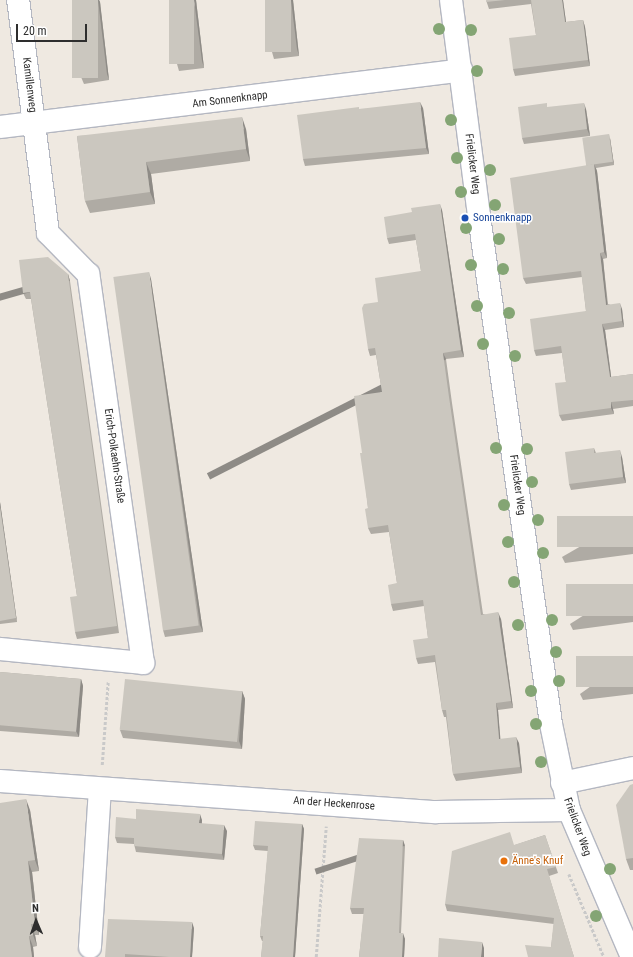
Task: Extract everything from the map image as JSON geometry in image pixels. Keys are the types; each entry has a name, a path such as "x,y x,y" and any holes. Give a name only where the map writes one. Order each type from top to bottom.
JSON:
{"street":[{"name":"Kamillenweg","path":"18,0 34,123"},
{"name":"Frielicker Weg","path":"451,0 479,216 551,724 562,783 569,810 632,957"},
{"name":"Am Sonnenknapp","path":"0,127 461,70"},
{"name":"Erich-Polkaehn-Straße","path":"0,649 110,662 143,663 88,274 48,233 34,123"},
{"path":"562,783 633,768"},
{"name":"An der Heckenrose","path":"0,781 100,790 436,812 569,810"},
{"path":"90,947 100,790"}],"path":[{"path":"100,790 110,662"},
{"path":"316,957 328,804"}],"building":[{"path":"72,0 98,0 98,78 72,78"},
{"path":"169,0 194,0 194,64 169,64"},
{"path":"265,0 291,0 291,52 265,52"},
{"path":"486,0 505,0 486,2"},
{"path":"531,0 562,0 565,22 583,20 588,60 513,69 509,38 536,35"},
{"path":"420,102 426,148 303,159 297,115 359,107 359,109"},
{"path":"547,103 547,107 584,103 587,129 522,138 518,107"},
{"path":"242,117 246,149 146,162 150,192 85,201 77,136"},
{"path":"609,134 613,162 586,165 582,138"},
{"path":"594,164 604,252 600,253 606,305 620,303 622,321 602,324 610,377 633,374 633,400 611,402 611,408 559,415 555,383 566,382 561,346 534,350 530,319 586,311 581,271 523,278 510,178"},
{"path":"440,204 461,350 443,353 449,397 481,615 498,612 511,701 496,703 499,739 516,737 520,767 453,774 446,710 442,710 435,655 416,658 413,640 428,638 423,600 391,604 388,585 397,583 388,525 368,528 365,509 368,508 354,396 382,392 375,348 368,349 362,308 364,304 378,302 375,278 421,271 415,234 387,238 384,217 412,212 411,208"},
{"path":"48,257 68,274 117,626 75,632 70,597 77,596 30,292 23,293 19,260"},
{"path":"149,272 199,626 163,631 113,277"},
{"path":"594,448 594,453 620,450 623,477 569,484 565,452"},
{"path":"0,507 16,618 0,621"},
{"path":"557,516 633,516 633,547 557,547"},
{"path":"566,584 633,584 633,616 566,616"},
{"path":"576,656 633,656 633,687 576,687"},
{"path":"0,672 81,679 76,732 0,725"},
{"path":"125,679 242,691 237,742 120,730"},
{"path":"633,784 633,858 626,859 616,805 630,785"},
{"path":"26,799 35,860 28,861 35,924 31,924 33,935 29,936 32,957 0,957 0,803"},
{"path":"136,809 200,814 199,823 224,825 222,854 134,846 134,838 115,837 116,817 136,819"},
{"path":"255,821 302,824 293,957 261,957 263,936 260,936 268,846 253,845"},
{"path":"510,832 514,845 545,835 556,867 547,869 574,957 528,957 525,945 551,947 554,918 445,904 452,851"},
{"path":"359,838 403,840 399,933 403,933 402,957 359,957 364,908 350,908"},
{"path":"108,919 192,922 190,957 125,954 125,957 105,957"},
{"path":"439,938 482,942 481,957 438,957"}],"place":[{"name":"Sonnenknapp","path":"465,218"},
{"name":"Änne's Knuf","path":"504,861"}]}
